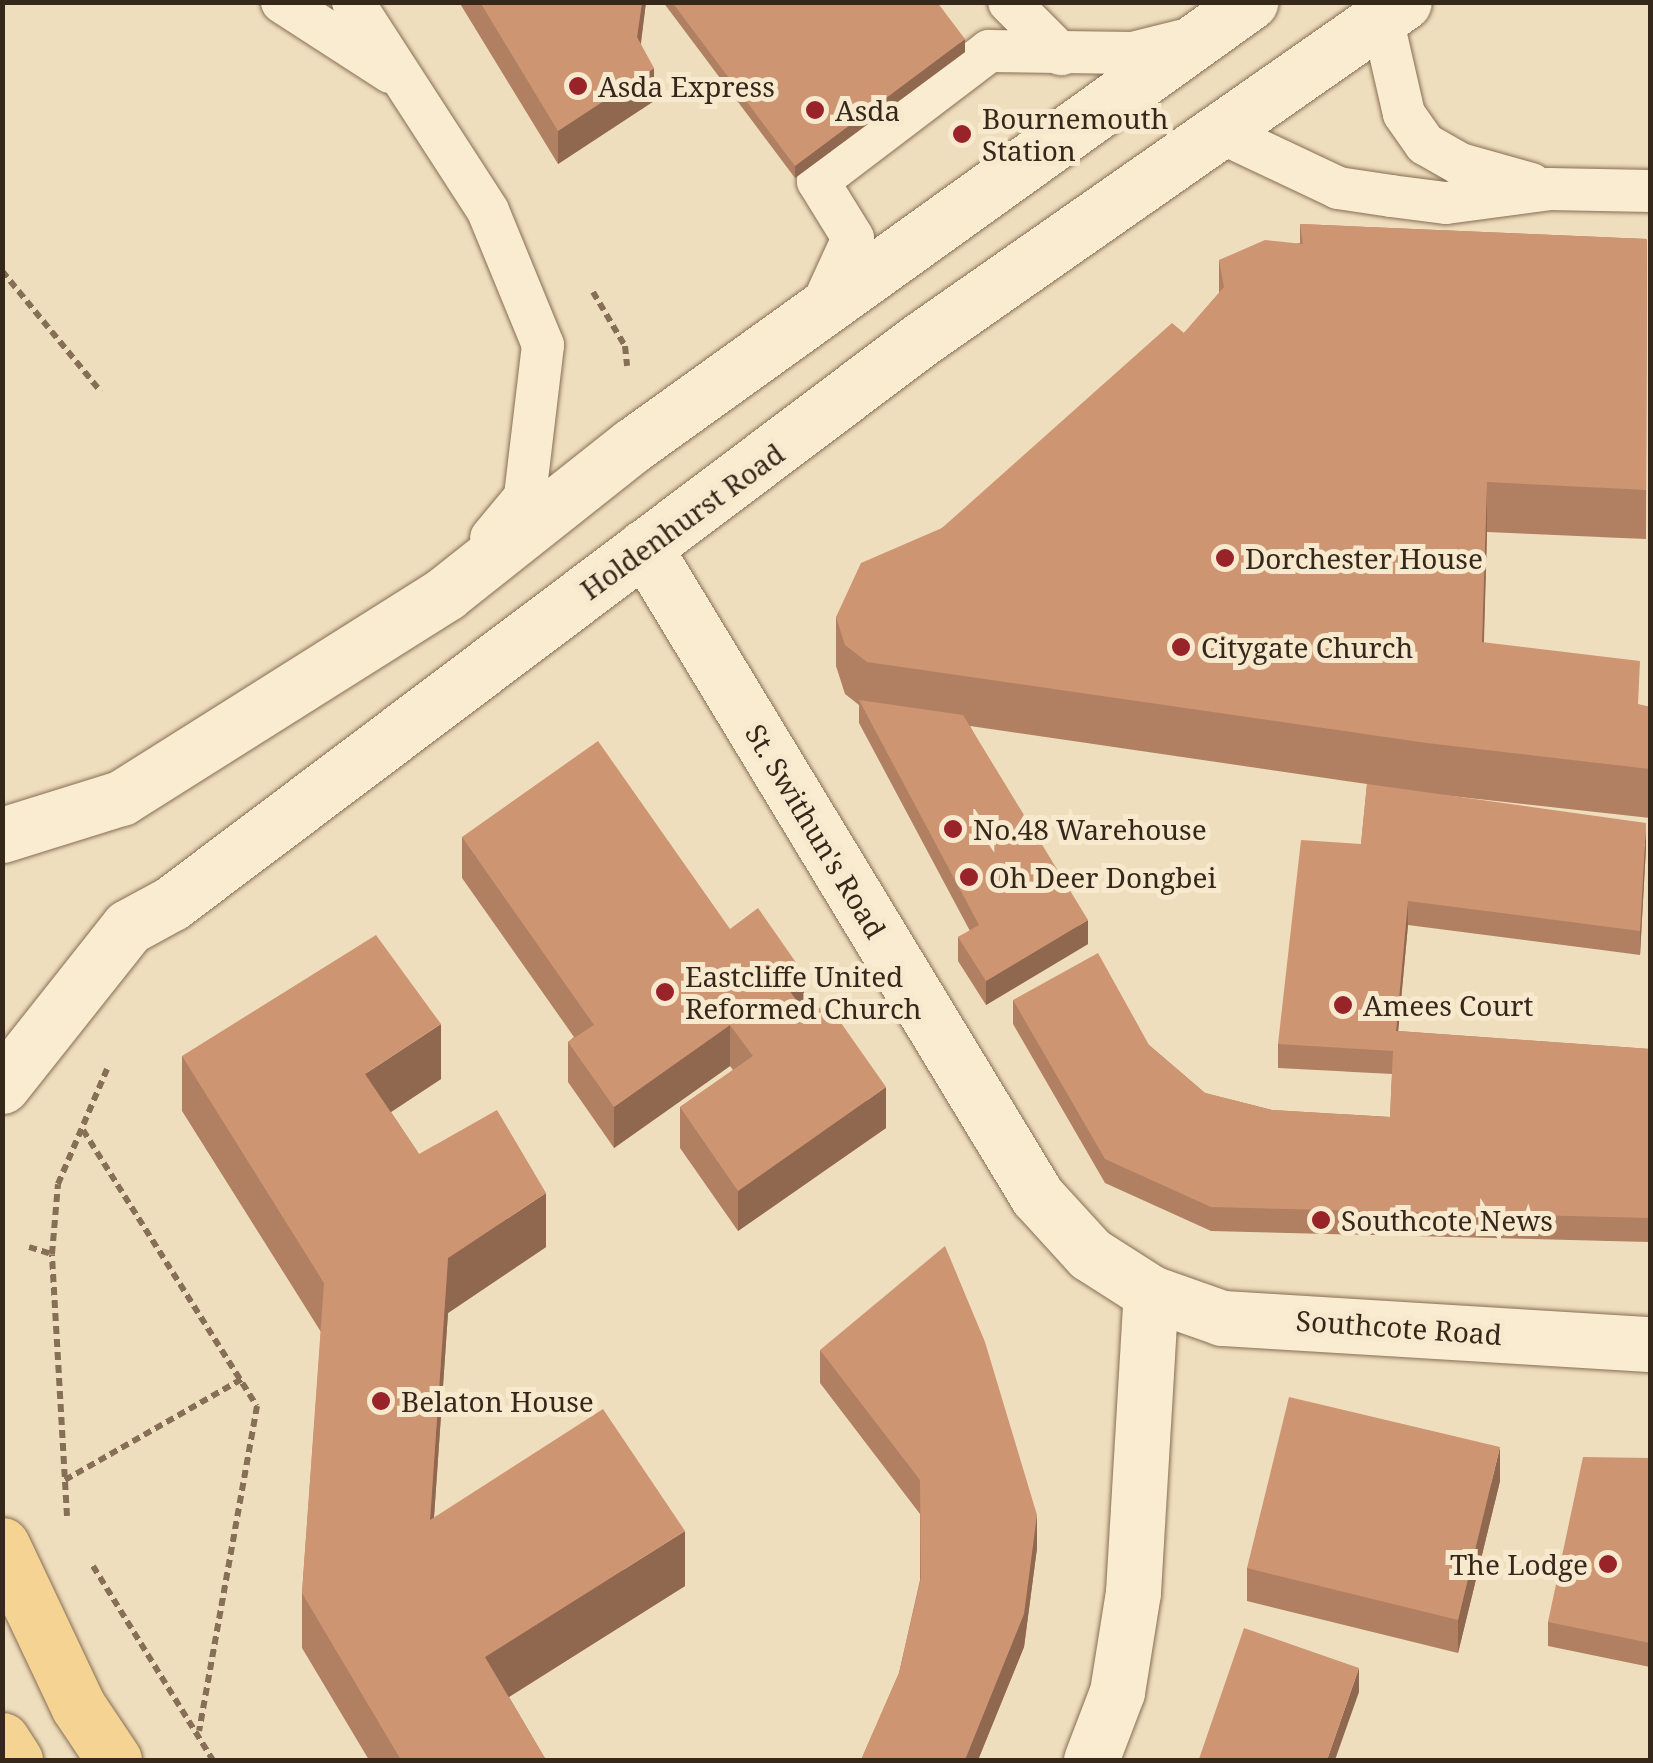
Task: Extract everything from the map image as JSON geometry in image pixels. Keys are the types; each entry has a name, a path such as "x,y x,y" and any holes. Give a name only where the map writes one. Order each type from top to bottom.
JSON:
{"main road":[{"path":"2,1545 78,1706 114,1760"},
{"path":"2,1740 16,1760"}],"street":[{"name":"Holdenhurst Road","path":"2,1086 128,927 172,903 920,340 1224,134 1393,10"},
{"path":"2,835 122,798 446,593 633,445 1230,18"},
{"name":"St. Swithun's Road","path":"644,547 1037,1196 1090,1254 1151,1293"},
{"path":"1091,1760 1117,1692 1133,1592 1151,1293"},
{"name":"Southcote Road","path":"1151,1293 1222,1318 1650,1344"}],"lane":[{"path":"282,2 403,80"},
{"path":"353,2 488,211 543,345 525,496 446,593"},
{"path":"1009,2 1062,54"},
{"path":"1393,10 1399,100 1425,144 1460,164 1549,190"},
{"path":"820,310 853,238 813,175 989,51 1133,53 1230,18"},
{"path":"1224,134 1338,188 1446,203 1549,190 1650,191"}],"path":[{"path":"2,271 101,392"},
{"path":"68,1526 52,1254 58,1184 82,1129 257,1406 198,1734"},
{"path":"29,1247 52,1254"},
{"path":"65,1480 242,1380"},
{"path":"88,1558 212,1760"}],"building":[{"name":"Asda Express","path":"480,2 642,2 637,37 654,68 558,131"},
{"name":"Asda","path":"672,2 937,2 965,39 795,166"},
{"name":"Dorchester House","path":"1300,224 1647,239 1646,490 1487,482 1482,642 1640,661 1638,704 1650,707 1650,769 1427,743 867,662 845,645 836,617 861,563 942,528 1172,323 1184,333 1224,287 1219,260 1265,240 1303,244"},
{"path":"859,700 963,715 1088,920 986,981 958,937 979,925"},
{"name":"Eastcliffe United Reformed Church","path":"598,741 730,929 758,908 804,974 786,986 808,1016 827,1003 886,1087 738,1191 680,1107 753,1056 730,1025 614,1107 568,1042 594,1025 462,837"},
{"path":"1367,784 1646,823 1640,931 1408,901 1396,1031 1650,1049 1650,1218 1211,1207 1105,1159 1013,1000 1098,953 1149,1045 1205,1093 1272,1110 1390,1117 1393,1051 1278,1044 1301,840 1361,844"},
{"name":"Belaton House","path":"376,935 441,1024 365,1074 419,1154 497,1110 546,1193 448,1258 430,1520 603,1409 685,1531 485,1657 546,1760 401,1760 302,1593 324,1283 182,1056"},
{"path":"945,1246 985,1342 1037,1515 1024,1614 965,1760 861,1760 899,1673 921,1578 920,1480 820,1350"},
{"path":"1289,1397 1500,1447 1458,1620 1247,1568"},
{"name":"The Lodge","path":"1583,1457 1650,1458 1650,1643 1548,1622"},
{"path":"1244,1628 1359,1668 1327,1760 1199,1759"}],"place":[{"name":"Asda Express","path":"578,86"},
{"name":"Asda","path":"815,110"},
{"name":"Bournemouth Station","path":"962,134"},
{"name":"Dorchester House","path":"1225,558"},
{"name":"Citygate Church","path":"1181,647"},
{"name":"No.48 Warehouse","path":"953,829"},
{"name":"Oh Deer Dongbei","path":"969,877"},
{"name":"Eastcliffe United Reformed Church","path":"665,992"},
{"name":"Amees Court","path":"1343,1005"},
{"name":"Southcote News","path":"1321,1220"},
{"name":"Belaton House","path":"381,1401"},
{"name":"The Lodge","path":"1608,1564"}]}
